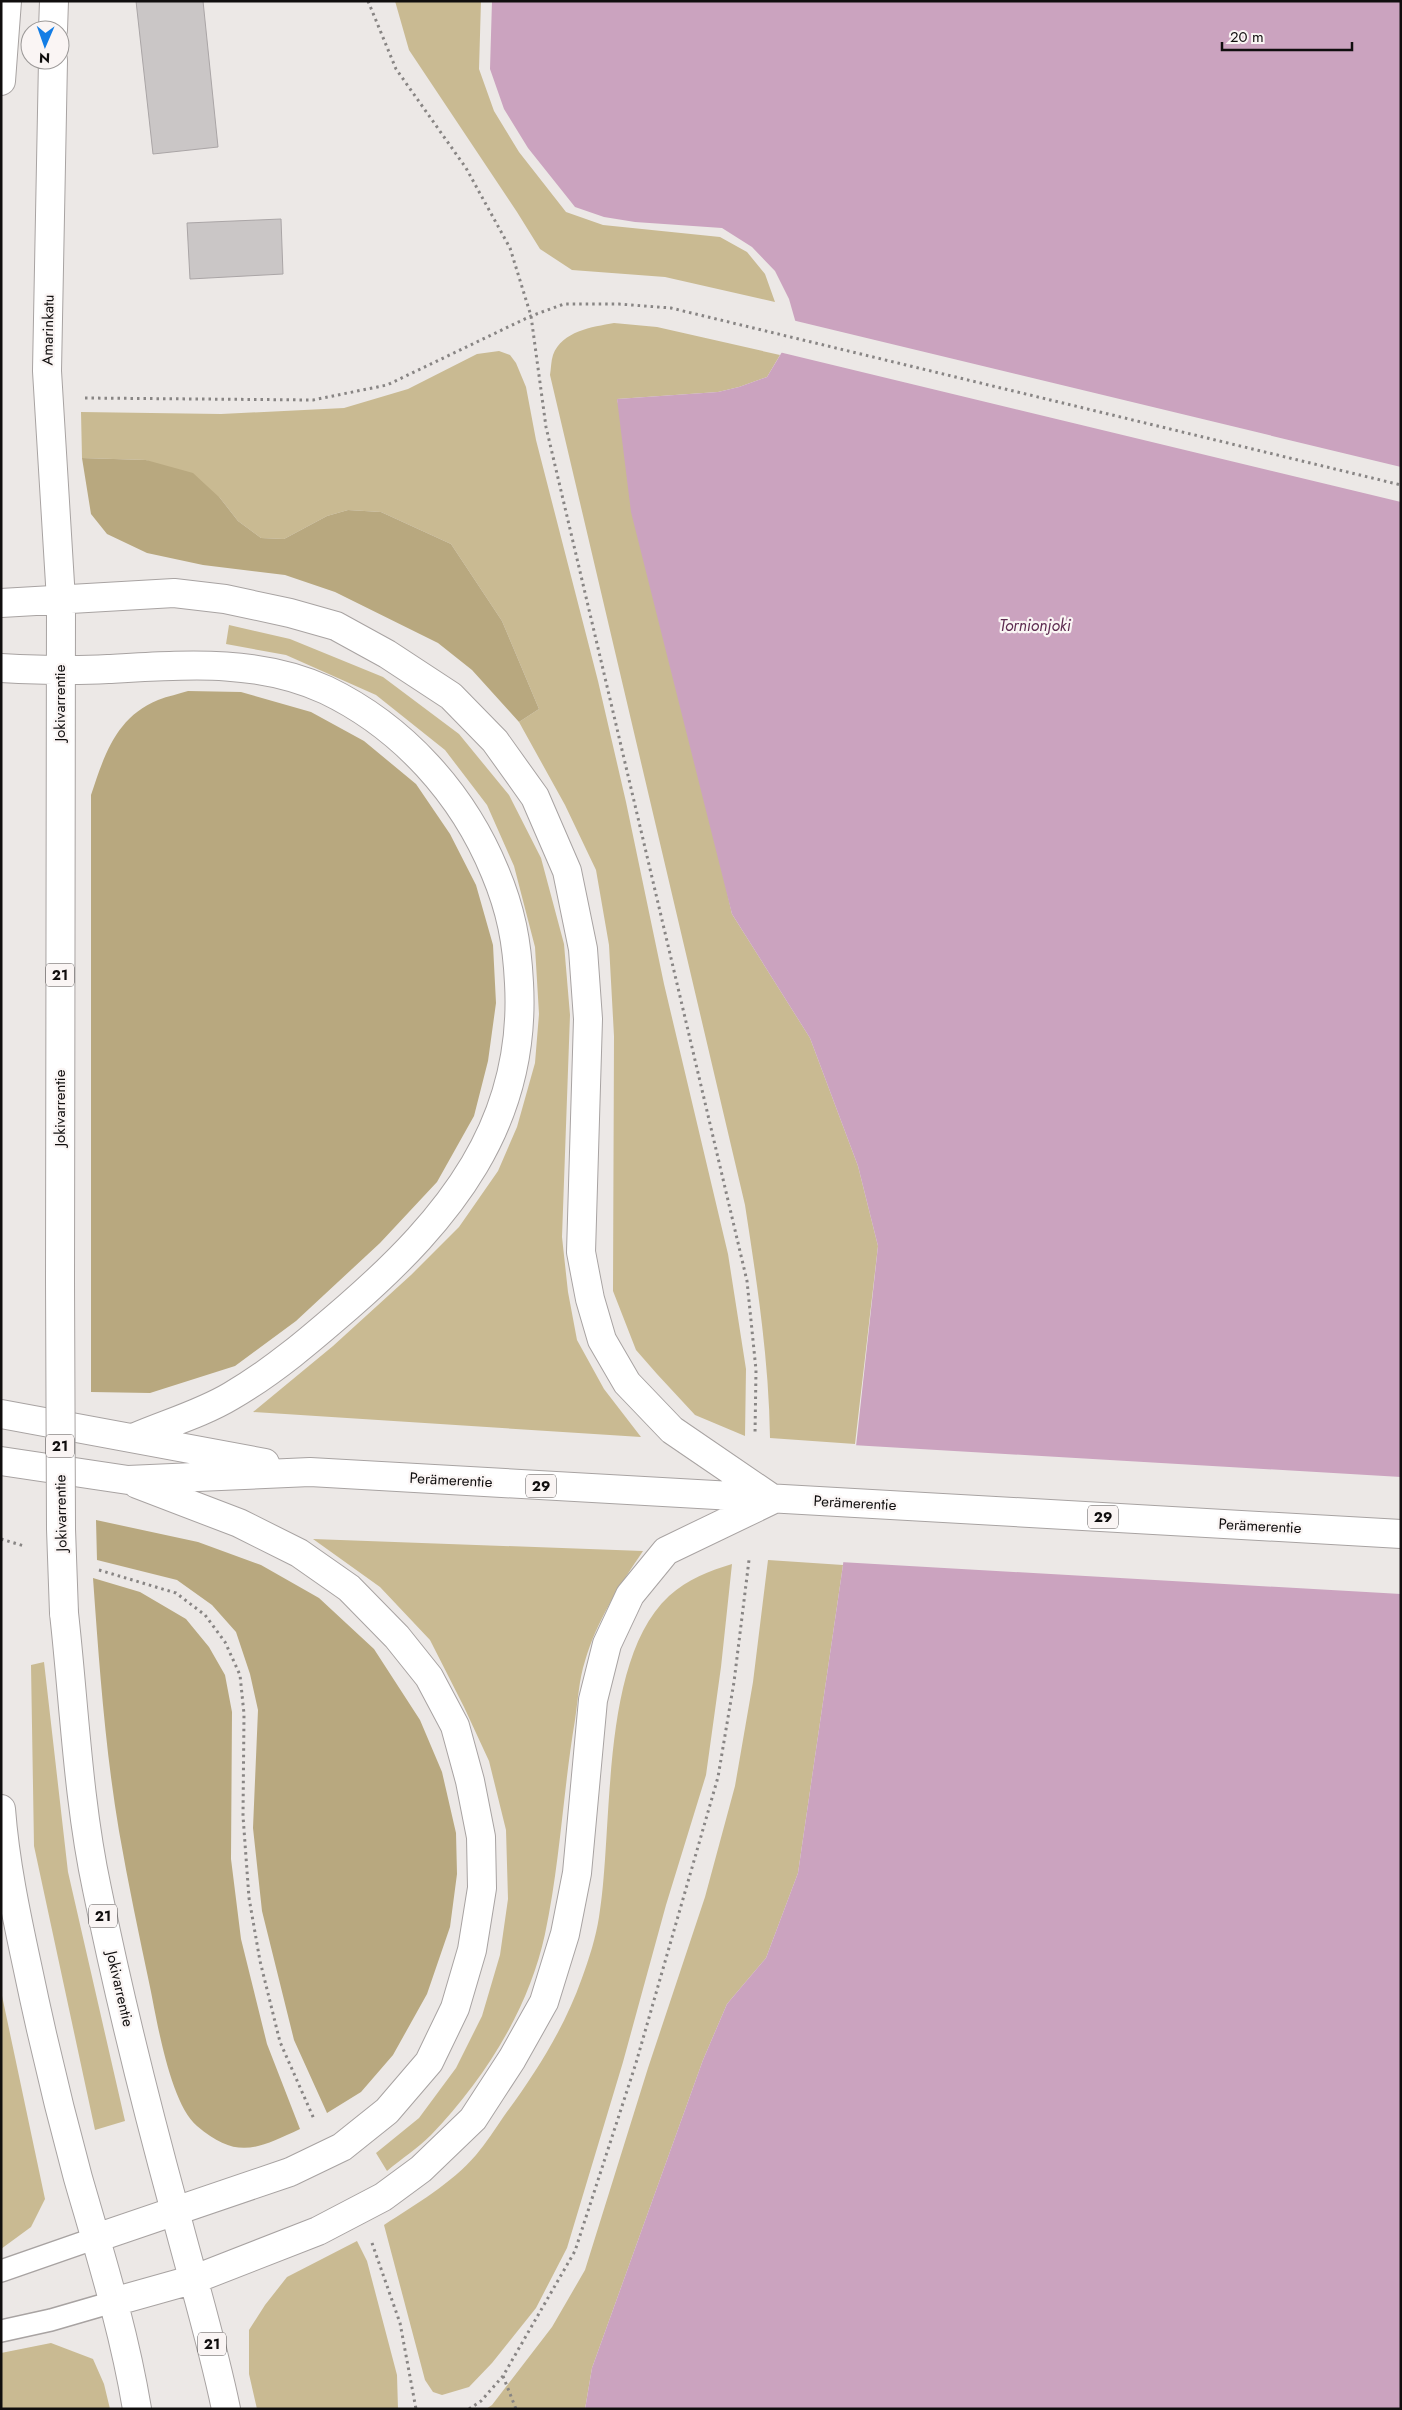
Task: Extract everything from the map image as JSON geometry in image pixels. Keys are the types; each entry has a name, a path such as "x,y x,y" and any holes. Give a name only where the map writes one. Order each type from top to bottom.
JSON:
{"main road":[{"path":"1,81 7,1"},
{"path":"53,20 54,1"},
{"name":"Amarinkatu","path":"53,70 47,371 61,600"},
{"path":"1,603 174,593 225,599 290,613 336,626 386,654 451,696 495,741 535,797 567,871 584,949 588,1020 581,1252 590,1299 602,1340 627,1383 672,1430 773,1499 666,1551 630,1595 607,1644 592,1700 577,1873 565,1934 544,2002 512,2059 473,2119 421,2169 383,2197 318,2231 195,2279 113,2302"},
{"name":"Jokivarrentie","path":"61,600 60,1280 61,1528 64,1613 83,1793 96,1887 175,2213 214,2351 226,2409"},
{"path":"1,668 60,670 194,664 268,670 324,690 379,721 427,764 461,806 485,847 507,899 517,944 520,1038 509,1086 488,1143 464,1183 425,1231 375,1283 305,1345 270,1372 228,1398 133,1438"},
{"name":"Perämerentie","path":"1,1414 310,1472"},
{"name":"Perämerentie","path":"1,1461 128,1480 310,1472 1401,1534"},
{"path":"96,2238 175,2213 290,2172 342,2147 387,2112 429,2062 455,2008 472,1950 482,1888 481,1837 470,1781 455,1726 429,1677 390,1630 349,1588 299,1554 238,1523 128,1480"},
{"path":"1,1809 13,1900 39,2022 113,2302 137,2409"}],"lane":[{"path":"1,2271 96,2238"},
{"path":"1,2332 113,2302"}],"path":[{"path":"368,1 396,69 466,168 510,248 531,316 546,427 747,1281 756,1370 755,1434"},
{"path":"81,398 313,400 387,385 531,316 564,304 619,304 671,308 1401,485"},
{"path":"1,1539 27,1547"},
{"path":"469,2409 481,2401 502,2376 575,2251 636,2063 718,1776 734,1682 750,1560"},
{"path":"97,1570 176,1593 204,1615 225,1642 240,1675 244,1714 243,1816 248,1898 260,1961 280,2042 315,2120"},
{"path":"370,2238 400,2323 416,2409"},
{"path":"502,2376 516,2409"}],"shaded area":[{"path":"395,1 481,1 479,69 494,111 519,152 566,212 603,225 720,237 747,252 765,274 775,302 665,277 572,270 540,249 409,50"},
{"path":"614,323 657,327 780,355 767,377 739,387 718,392 617,399 732,914 810,1038 858,1166 878,1246 855,1444 770,1438 765,1351 745,1205 550,375 553,355 563,340 570,335 596,326"},
{"path":"499,351 510,355 516,363 526,387 536,440 598,681 626,802 664,984 728,1254 746,1369 745,1436 695,1415 657,1374 636,1350 613,1291 614,1036 609,945 596,870 565,805 519,722 539,709 502,621 451,544 381,512 348,510 327,516 284,539 261,538 238,521 220,498 146,460 82,458 81,412 221,414 344,408 408,389 477,354"},
{"path":"82,458 146,460 193,473 220,498 238,521 261,538 284,539 327,516 348,510 381,512 451,544 502,621 539,709 519,722 472,670 438,643 335,592 285,575 203,565 147,553 107,534 91,514"},
{"path":"229,625 290,639 383,677 459,734 509,795 541,858 564,944 570,1015 562,1237 568,1292 577,1340 604,1389 641,1437 253,1412 333,1346 411,1275 459,1227 498,1171 517,1127 535,1063 539,1014 535,947 514,866 487,805 445,750 376,695 286,655 226,644"},
{"path":"188,691 241,692 311,712 364,741 416,784 450,834 476,885 493,945 496,1003 488,1061 474,1116 437,1182 380,1243 296,1321 235,1366 150,1393 91,1392 91,795 107,752 122,727 144,707 158,700"},
{"path":"96,1520 198,1542 261,1565 319,1598 374,1649 420,1720 442,1772 456,1833 457,1874 450,1927 427,1994 393,2055 361,2092 327,2113 294,2040 262,1911 253,1828 258,1710 250,1674 236,1632 212,1605 177,1580 97,1560"},
{"path":"313,1539 643,1551 603,1617 590,1646 583,1668 550,1908 538,1962 528,1989 502,2042 469,2091 431,2135 387,2171 376,2153 419,2118 456,2068 482,2016 500,1955 508,1899 506,1830 489,1761 430,1640 380,1587"},
{"path":"768,1560 843,1565 798,1873 766,1958 727,2004 703,2060 592,2368 585,2409 486,2409 492,2405 552,2327 585,2270 648,2068 705,1897 735,1786 753,1682"},
{"path":"732,1564 721,1667 706,1775 666,1905 623,2062 567,2248 536,2308 492,2363 469,2387 442,2395 433,2392 425,2380 384,2225 456,2175 476,2155 527,2084 558,2033 575,1997 598,1925 613,1747 620,1702 631,1661 647,1625 669,1596 699,1576"},
{"path":"93,1578 140,1592 186,1619 209,1647 225,1675 232,1712 231,1859 241,1939 267,2044 300,2129 259,2146 247,2148 224,2144 197,2126 179,2099 166,2061 130,1890 114,1800 103,1705"},
{"path":"44,1662 68,1872 125,2121 95,2130 34,1846 31,1665"},
{"path":"1,1991 45,2199 31,2227 1,2249"},
{"path":"357,2241 367,2261 397,2375 398,2409 257,2409 249,2374 249,2330 265,2305 287,2277"},
{"path":"51,2343 93,2359 104,2384 110,2409 1,2409 1,2353"}],"water":[{"name":"Tornionjoki","path":"492,1 1401,1 1401,2409 585,2409 592,2368 703,2060 727,2004 766,1958 798,1873 843,1565 878,1246 858,1166 810,1038 732,914 631,512 617,399 718,392 767,377 797,327 789,299 775,271 752,247 722,228 635,222 604,217 575,207 528,148 504,109 490,69"}],"pier":[{"path":"792,320 1401,467 1401,502 779,352 794,327"},
{"path":"852,1445 1401,1477 1401,1594 840,1562"}],"building":[{"path":"136,1 203,1 218,147 153,154"},
{"path":"281,219 283,274 190,279 187,223"}]}
